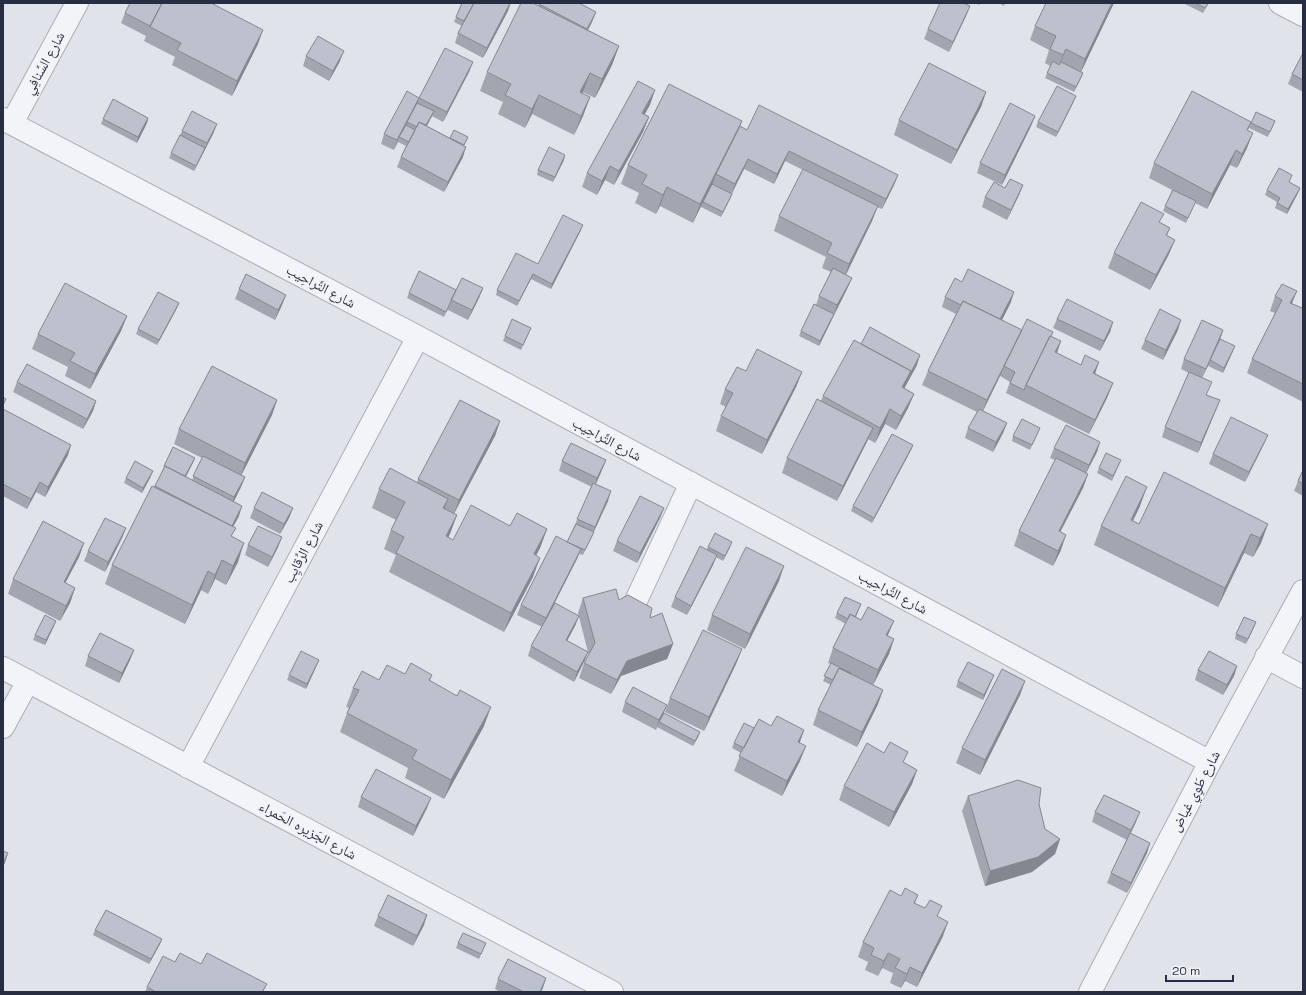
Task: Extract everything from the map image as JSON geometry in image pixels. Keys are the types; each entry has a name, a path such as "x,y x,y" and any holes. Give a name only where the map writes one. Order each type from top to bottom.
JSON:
{"street":[{"name":"شارع السِّنافِي","path":"7,121 77,3"},
{"path":"1280,3 1303,15"},
{"name":"شارع التَّراحِيب","path":"7,121 418,337 1210,762"},
{"name":"شارع الرِّقايِب","path":"188,767 418,337"},
{"path":"634,605 691,483"},
{"name":"شارع طَوِي غياض","path":"1090,992 1210,762 1303,591"},
{"path":"1266,657 1303,676"},
{"name":"شارع الجَزيره الحَمراء","path":"3,668 612,992"},
{"path":"3,727 28,681"}],"building":[{"path":"130,3 162,3 150,26 125,13"},
{"path":"162,3 214,3 213,4 263,30 237,81 177,50 181,43 150,27"},
{"path":"462,3 474,3 464,21 456,17"},
{"path":"474,3 510,3 487,48 458,33"},
{"path":"521,3 533,3 619,46 602,79 590,73 580,92 590,97 581,116 539,95 532,109 505,95 511,84 487,72"},
{"path":"539,3 579,3 596,12 587,29"},
{"path":"940,3 963,3 970,6 953,42 928,29"},
{"path":"1046,3 1112,3 1085,59 1066,49 1063,55 1050,49 1056,36 1035,26"},
{"path":"1195,3 1208,3 1205,8"},
{"path":"318,36 344,51 333,71 306,56"},
{"path":"445,48 473,62 447,112 419,98"},
{"path":"1303,53 1303,80 1292,74"},
{"path":"1053,61 1059,65 1061,62 1083,73 1076,87 1047,73"},
{"path":"929,63 986,92 957,150 899,120"},
{"path":"638,81 655,90 642,113 649,117 619,171 610,166 602,181 587,173"},
{"path":"669,84 742,121 700,204 667,187 663,195 642,184 647,175 628,165"},
{"path":"1057,86 1076,96 1058,132 1038,122"},
{"path":"407,91 419,98 397,140 384,134"},
{"path":"1192,91 1251,122 1247,130 1253,133 1242,154 1236,150 1212,194 1154,163"},
{"path":"113,99 148,118 138,137 103,119"},
{"path":"417,103 434,111 426,125 419,122 417,127 407,122"},
{"path":"1010,103 1035,116 1005,175 980,163"},
{"path":"759,105 898,175 886,199 789,151 777,174 748,159 735,184 716,174 740,126 747,130"},
{"path":"192,111 217,124 207,143 182,131"},
{"path":"1256,112 1275,121 1270,132 1251,123"},
{"path":"419,122 466,147 448,182 401,157"},
{"path":"406,125 415,130 409,142 399,137"},
{"path":"454,130 468,137 464,145 450,138"},
{"path":"180,135 205,148 196,166 171,153"},
{"path":"549,147 565,155 555,177 538,170"},
{"path":"1279,168 1292,175 1289,182 1300,188 1288,209 1277,203 1280,198 1267,190"},
{"path":"803,169 878,206 849,264 827,253 832,243 779,216"},
{"path":"1010,179 1023,185 1011,210 985,197 994,182 1005,188"},
{"path":"712,184 732,194 723,212 703,202"},
{"path":"1173,190 1196,201 1188,218 1165,206"},
{"path":"1141,202 1164,214 1159,222 1170,228 1166,235 1175,240 1156,275 1114,253"},
{"path":"563,215 583,225 552,284 533,274 519,301 497,290 516,253 538,264"},
{"path":"833,268 852,278 837,305 819,296"},
{"path":"968,269 1014,292 1000,319 963,301 961,305 945,297 955,278 962,282"},
{"path":"419,271 456,290 446,312 409,293"},
{"path":"246,274 286,295 278,310 239,289"},
{"path":"462,278 483,288 472,310 451,300"},
{"path":"65,283 127,316 95,374 70,361 75,353 38,334"},
{"path":"1282,284 1297,291 1290,303 1302,308 1303,305 1303,384 1252,359 1282,300 1275,296"},
{"path":"158,292 179,303 159,340 138,329"},
{"path":"1067,299 1113,322 1104,341 1057,319"},
{"path":"963,301 1022,330 987,400 928,371"},
{"path":"814,304 834,314 820,341 801,331"},
{"path":"1160,309 1181,320 1166,350 1145,340"},
{"path":"512,319 531,328 523,345 505,336"},
{"path":"1027,319 1053,332 1024,390 1010,383 1015,372 1004,366"},
{"path":"1202,320 1223,330 1206,369 1184,359"},
{"path":"870,327 920,355 909,376 911,371 861,344"},
{"path":"1050,336 1061,341 1055,352 1081,365 1085,355 1099,362 1093,373 1113,383 1095,420 1026,385"},
{"path":"1220,339 1235,346 1224,368 1210,360"},
{"path":"854,340 911,371 902,387 914,394 901,416 890,409 880,428 823,396"},
{"path":"757,349 802,372 767,440 721,416 733,393 725,389 737,367 746,371"},
{"path":"27,364 96,401 87,419 17,382"},
{"path":"212,366 277,400 245,463 179,429"},
{"path":"1189,372 1212,382 1206,395 1220,400 1201,443 1165,427"},
{"path":"3,397 6,399 3,405"},
{"path":"817,399 873,428 843,486 787,458"},
{"path":"460,400 500,421 459,500 418,479"},
{"path":"3,409 71,445 48,487 40,482 31,499 3,484"},
{"path":"979,409 1007,423 996,442 968,428"},
{"path":"1231,417 1268,435 1249,472 1213,454"},
{"path":"1022,419 1040,428 1032,445 1013,436"},
{"path":"1066,425 1100,442 1089,465 1054,448"},
{"path":"892,434 913,445 874,518 853,506"},
{"path":"571,443 606,460 597,478 562,461"},
{"path":"173,447 195,458 185,476 164,466"},
{"path":"1106,453 1121,460 1113,476 1099,468"},
{"path":"203,456 245,477 234,497 193,476"},
{"path":"1056,458 1088,474 1059,531 1066,535 1058,551 1019,531"},
{"path":"135,461 153,471 143,488 126,478"},
{"path":"165,466 242,506 232,526 155,486"},
{"path":"390,468 448,499 443,508 457,515 446,536 453,540 471,505 510,526 517,513 547,529 534,554 540,558 511,613 396,553 404,537 391,530 405,502 379,489"},
{"path":"1303,470 1303,484 1298,481"},
{"path":"1164,472 1268,524 1260,538 1251,534 1225,588 1101,526 1126,476 1147,487 1131,520 1139,524"},
{"path":"593,483 611,491 595,527 577,519"},
{"path":"152,486 236,528 231,536 244,543 233,566 222,560 215,575 208,571 192,605 112,565"},
{"path":"262,492 293,508 284,524 254,508"},
{"path":"640,496 664,508 640,553 617,541"},
{"path":"105,518 126,528 108,562 88,551"},
{"path":"43,521 84,543 64,582 75,588 66,606 13,579"},
{"path":"576,524 594,532 585,550 567,542"},
{"path":"258,526 282,537 272,557 248,545"},
{"path":"715,533 732,542 725,556 708,547"},
{"path":"556,536 581,549 546,618 521,605"},
{"path":"700,546 717,555 691,606 675,597"},
{"path":"746,547 784,566 750,634 712,615"},
{"path":"616,589 619,600 628,595 652,608 650,618 662,613 673,644 627,661 617,680 584,663 595,643 583,598"},
{"path":"845,597 861,604 855,617 850,614 848,619 837,613"},
{"path":"555,603 579,616 566,640 588,652 577,672 531,646"},
{"path":"868,607 894,621 886,635 894,639 878,670 833,648 850,614 861,620"},
{"path":"45,615 56,621 46,640 35,635"},
{"path":"1244,617 1256,622 1248,639 1236,634"},
{"path":"703,630 742,649 709,717 670,698"},
{"path":"100,633 134,650 122,673 88,656"},
{"path":"301,651 319,660 307,684 289,675"},
{"path":"1209,651 1237,666 1227,685 1198,670"},
{"path":"968,662 994,675 984,695 958,681"},
{"path":"411,663 432,675 429,680 457,696 460,690 491,707 451,780 412,759 417,750 347,713 359,690 353,688 362,671 379,680 387,665 405,674"},
{"path":"831,663 851,674 839,668 833,680 824,676"},
{"path":"839,668 883,690 862,732 818,710"},
{"path":"1002,669 1025,681 985,760 962,748"},
{"path":"633,687 667,705 659,720 625,702"},
{"path":"664,713 700,732 695,741 659,722"},
{"path":"777,716 804,730 798,742 806,746 787,781 739,756 759,719 771,726"},
{"path":"744,723 754,728 744,748 734,743"},
{"path":"890,742 908,752 903,762 917,770 894,812 844,786 867,743 884,753"},
{"path":"376,769 431,798 416,826 361,797"},
{"path":"1018,780 1041,788 1039,804 1045,829 1060,839 1038,857 990,871 968,796"},
{"path":"1104,795 1140,812 1131,830 1095,812"},
{"path":"1130,833 1150,843 1131,883 1111,873"},
{"path":"3,851 8,853 3,863"},
{"path":"905,888 918,895 914,903 925,908 930,900 942,906 937,916 948,922 922,973 910,967 907,974 895,968 900,959 888,953 884,961 871,955 874,948 863,942 890,890 901,896"},
{"path":"388,895 427,915 417,936 378,916"},
{"path":"106,910 162,939 151,959 95,930"},
{"path":"463,933 486,943 481,954 458,943"},
{"path":"180,953 201,964 207,953 267,984 262,992 156,992 147,987 163,956 175,962"},
{"path":"508,959 546,978 540,992 524,992 498,979"}]}
